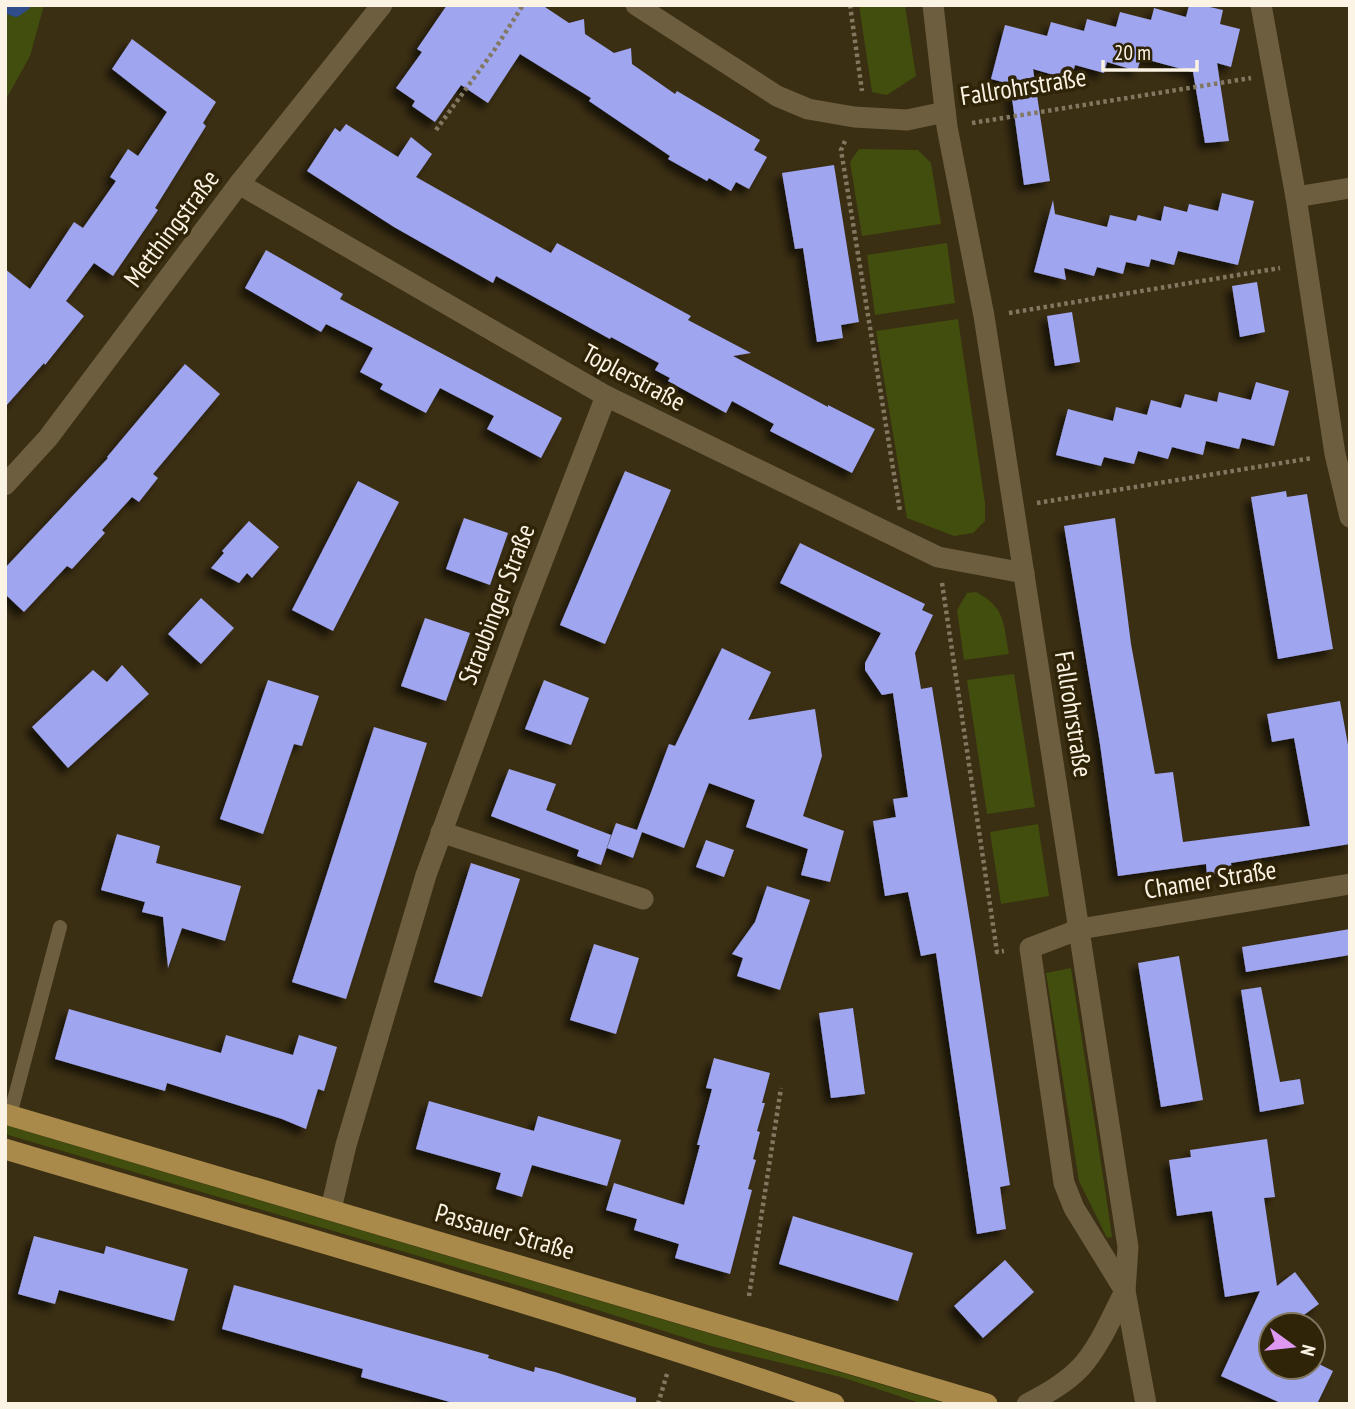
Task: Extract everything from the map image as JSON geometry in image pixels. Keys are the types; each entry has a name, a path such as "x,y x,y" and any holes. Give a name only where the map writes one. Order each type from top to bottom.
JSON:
{"main road":[{"name":"Passauer Straße","path":"8,1115 987,1404"},
{"path":"5,1149 499,1296 834,1404"}],"street":[{"name":"Metthingstraße","path":"5,485 48,438 239,184 382,5"},
{"path":"636,5 777,96 808,109 855,117 946,119"},
{"name":"Fallrohrstraße","path":"933,5 946,119 984,316 1080,929 1128,1247 1125,1291 1146,1404"},
{"path":"1261,5 1296,197 1335,454 1350,517"},
{"name":"Toplerstraße","path":"239,184 606,396 938,557 1024,573"},
{"path":"1296,197 1350,188"},
{"name":"Straubinger Straße","path":"331,1209 350,1132 426,875 518,624 606,396"},
{"path":"442,832 643,899"},
{"name":"Chamer Straße","path":"1080,929 1350,884"},
{"path":"1030,948 1080,929"},
{"name":"Fallrohrstraße","path":"1030,948 1064,1183 1074,1208 1125,1291"},
{"name":"Fallrohrstraße","path":"1027,1404 1063,1383 1082,1366 1125,1291"}],"lane":[{"path":"8,1115 60,927"}],"path":[{"path":"436,130 495,49 523,5"},
{"path":"850,5 864,100 841,150 900,514 897,538"},
{"name":"Fallrohrstraße","path":"946,119 1273,74"},
{"path":"984,316 1046,308 1306,263"},
{"path":"1013,508 1335,454"},
{"path":"938,557 997,952 1030,948"},
{"path":"749,1296 780,1088"}],"green space":[{"path":"5,5 44,5 30,56 5,101"},
{"path":"859,5 905,5 916,76 887,95 872,92"},
{"path":"859,149 918,150 931,163 941,224 862,236 850,162"},
{"path":"947,243 955,303 875,315 867,255"},
{"path":"958,319 985,503 985,521 973,533 954,536 907,518 876,331"},
{"path":"976,592 998,610 1004,625 1009,654 964,660 957,610 967,593"},
{"path":"1014,674 1035,807 987,814 967,680"},
{"path":"1038,824 1049,896 1001,904 990,832"},
{"path":"1071,968 1112,1237 1107,1238 1079,1181 1046,973"},
{"path":"5,1125 948,1404 923,1404 841,1377 711,1346 544,1293 5,1134"}],"building":[{"path":"447,5 542,5 569,23 584,19 585,34 614,53 631,48 632,64 675,94 677,91 760,140 754,150 767,157 749,189 736,182 731,191 709,178 707,181 668,159 670,156 589,101 591,98 520,54 488,103 461,85 435,122 412,106 415,101 396,88 422,52 417,49"},
{"path":"1189,5 1223,10 1220,24 1240,29 1231,67 1217,63 1229,141 1205,143 1193,72 1141,58 1137,71 1107,62 1104,73 1075,65 1071,80 1033,69 1050,181 1024,185 1010,84 991,79 1005,25 1047,36 1051,22 1084,31 1087,19 1116,27 1120,12 1151,20 1154,8 1186,17"},
{"path":"132,39 216,102 203,123 206,126 155,208 158,210 113,276 94,263 66,301 84,316 45,365 44,363 5,407 5,269 30,289 74,222 83,228 116,181 110,177 128,149 138,156 167,112 112,69"},
{"path":"346,124 398,157 411,137 432,154 416,177 551,253 557,243 691,316 688,320 751,353 733,356 875,429 852,473 770,431 774,424 732,401 726,413 668,381 670,378 655,370 659,363 496,276 493,283 394,227 307,171 335,128 340,132"},
{"path":"834,165 859,322 841,325 843,338 817,342 803,248 795,249 782,173"},
{"path":"1222,193 1254,201 1238,265 1178,251 1174,265 1151,259 1149,267 1126,262 1123,274 1097,267 1094,276 1064,268 1066,280 1034,272 1053,200 1055,214 1107,227 1110,215 1136,221 1138,215 1161,221 1164,206 1187,212 1189,204 1218,211"},
{"path":"266,250 343,294 340,299 562,418 541,458 487,429 494,416 440,388 426,413 380,389 383,384 360,372 373,348 326,324 321,332 245,288"},
{"path":"1257,282 1265,332 1240,337 1232,286"},
{"path":"1072,312 1080,362 1055,366 1047,316"},
{"path":"185,364 220,394 153,474 158,478 139,502 132,497 102,530 105,533 72,569 67,566 24,612 5,594 5,568 108,458"},
{"path":"1256,382 1289,391 1274,446 1242,438 1239,449 1206,441 1203,455 1172,447 1168,459 1138,451 1134,464 1104,457 1101,466 1056,455 1068,409 1113,421 1116,407 1147,415 1151,400 1181,408 1185,394 1217,402 1219,392 1251,400"},
{"path":"625,471 671,490 605,644 560,625"},
{"path":"358,481 399,502 333,631 292,610"},
{"path":"1286,491 1287,497 1307,494 1333,649 1278,659 1251,497"},
{"path":"464,518 508,533 490,585 446,569"},
{"path":"1115,518 1131,644 1155,774 1173,772 1183,842 1310,826 1294,738 1272,742 1267,714 1340,701 1350,756 1350,844 1231,863 1232,872 1207,875 1206,864 1118,876 1100,744 1064,526"},
{"path":"249,521 279,547 252,578 247,573 239,583 211,568 224,553 222,551"},
{"path":"800,543 925,604 922,610 933,615 915,653 921,689 932,687 976,958 1010,1185 1000,1187 1006,1229 977,1234 936,953 921,956 908,892 885,896 873,821 896,817 893,799 908,797 893,693 882,695 865,670 865,663 881,633 780,583"},
{"path":"201,598 234,628 201,664 168,634"},
{"path":"425,618 470,633 446,701 401,686"},
{"path":"722,648 771,672 748,720 815,709 822,756 803,816 844,831 830,882 801,875 808,849 746,827 755,800 709,783 684,848 642,832 633,858 607,848 616,823 637,830 669,744 675,746"},
{"path":"122,665 149,694 68,768 32,727 93,670 107,682"},
{"path":"268,680 319,696 302,746 294,744 263,834 220,819"},
{"path":"544,680 589,698 571,745 525,729"},
{"path":"374,727 427,743 346,999 292,982"},
{"path":"509,769 556,784 546,810 611,835 601,865 577,856 579,850 491,816"},
{"path":"117,834 160,846 156,863 241,886 225,941 182,928 168,968 163,917 142,912 145,902 101,890"},
{"path":"706,840 734,850 724,877 696,867"},
{"path":"471,863 520,879 482,997 434,982"},
{"path":"767,886 810,900 780,990 737,976 743,958 732,954 755,922"},
{"path":"1350,929 1350,955 1246,972 1242,947"},
{"path":"594,944 639,958 616,1034 570,1020"},
{"path":"1179,956 1203,1100 1161,1107 1138,963"},
{"path":"1261,987 1280,1082 1300,1079 1304,1104 1260,1112 1241,990"},
{"path":"853,1008 865,1094 831,1098 819,1013"},
{"path":"69,1009 221,1053 226,1035 293,1055 299,1035 337,1047 324,1091 318,1089 306,1129 167,1083 165,1091 55,1059"},
{"path":"714,1058 770,1073 757,1131 760,1132 753,1159 756,1160 748,1189 752,1190 730,1274 675,1258 679,1244 634,1230 637,1219 606,1210 614,1183 684,1205 712,1089 706,1088"},
{"path":"429,1101 534,1131 538,1116 621,1140 607,1186 532,1165 522,1197 496,1189 501,1173 416,1149"},
{"path":"1267,1139 1275,1197 1264,1198 1277,1286 1295,1272 1319,1304 1309,1311 1257,1311 1257,1381 1327,1381 1327,1368 1333,1371 1317,1404 1283,1404 1221,1376 1260,1291 1225,1297 1212,1211 1177,1216 1169,1160 1191,1157 1190,1150"},
{"path":"793,1216 913,1253 898,1301 779,1264"},
{"path":"34,1236 104,1254 106,1246 188,1269 174,1321 59,1290 55,1304 18,1294"},
{"path":"1005,1260 1034,1292 983,1338 954,1306"},
{"path":"234,1285 489,1355 488,1358 534,1372 535,1367 555,1372 636,1398 636,1404 457,1404 361,1377 363,1369 222,1329"}],"waterway":[{"path":"5,8 16,12 26,5"}]}
